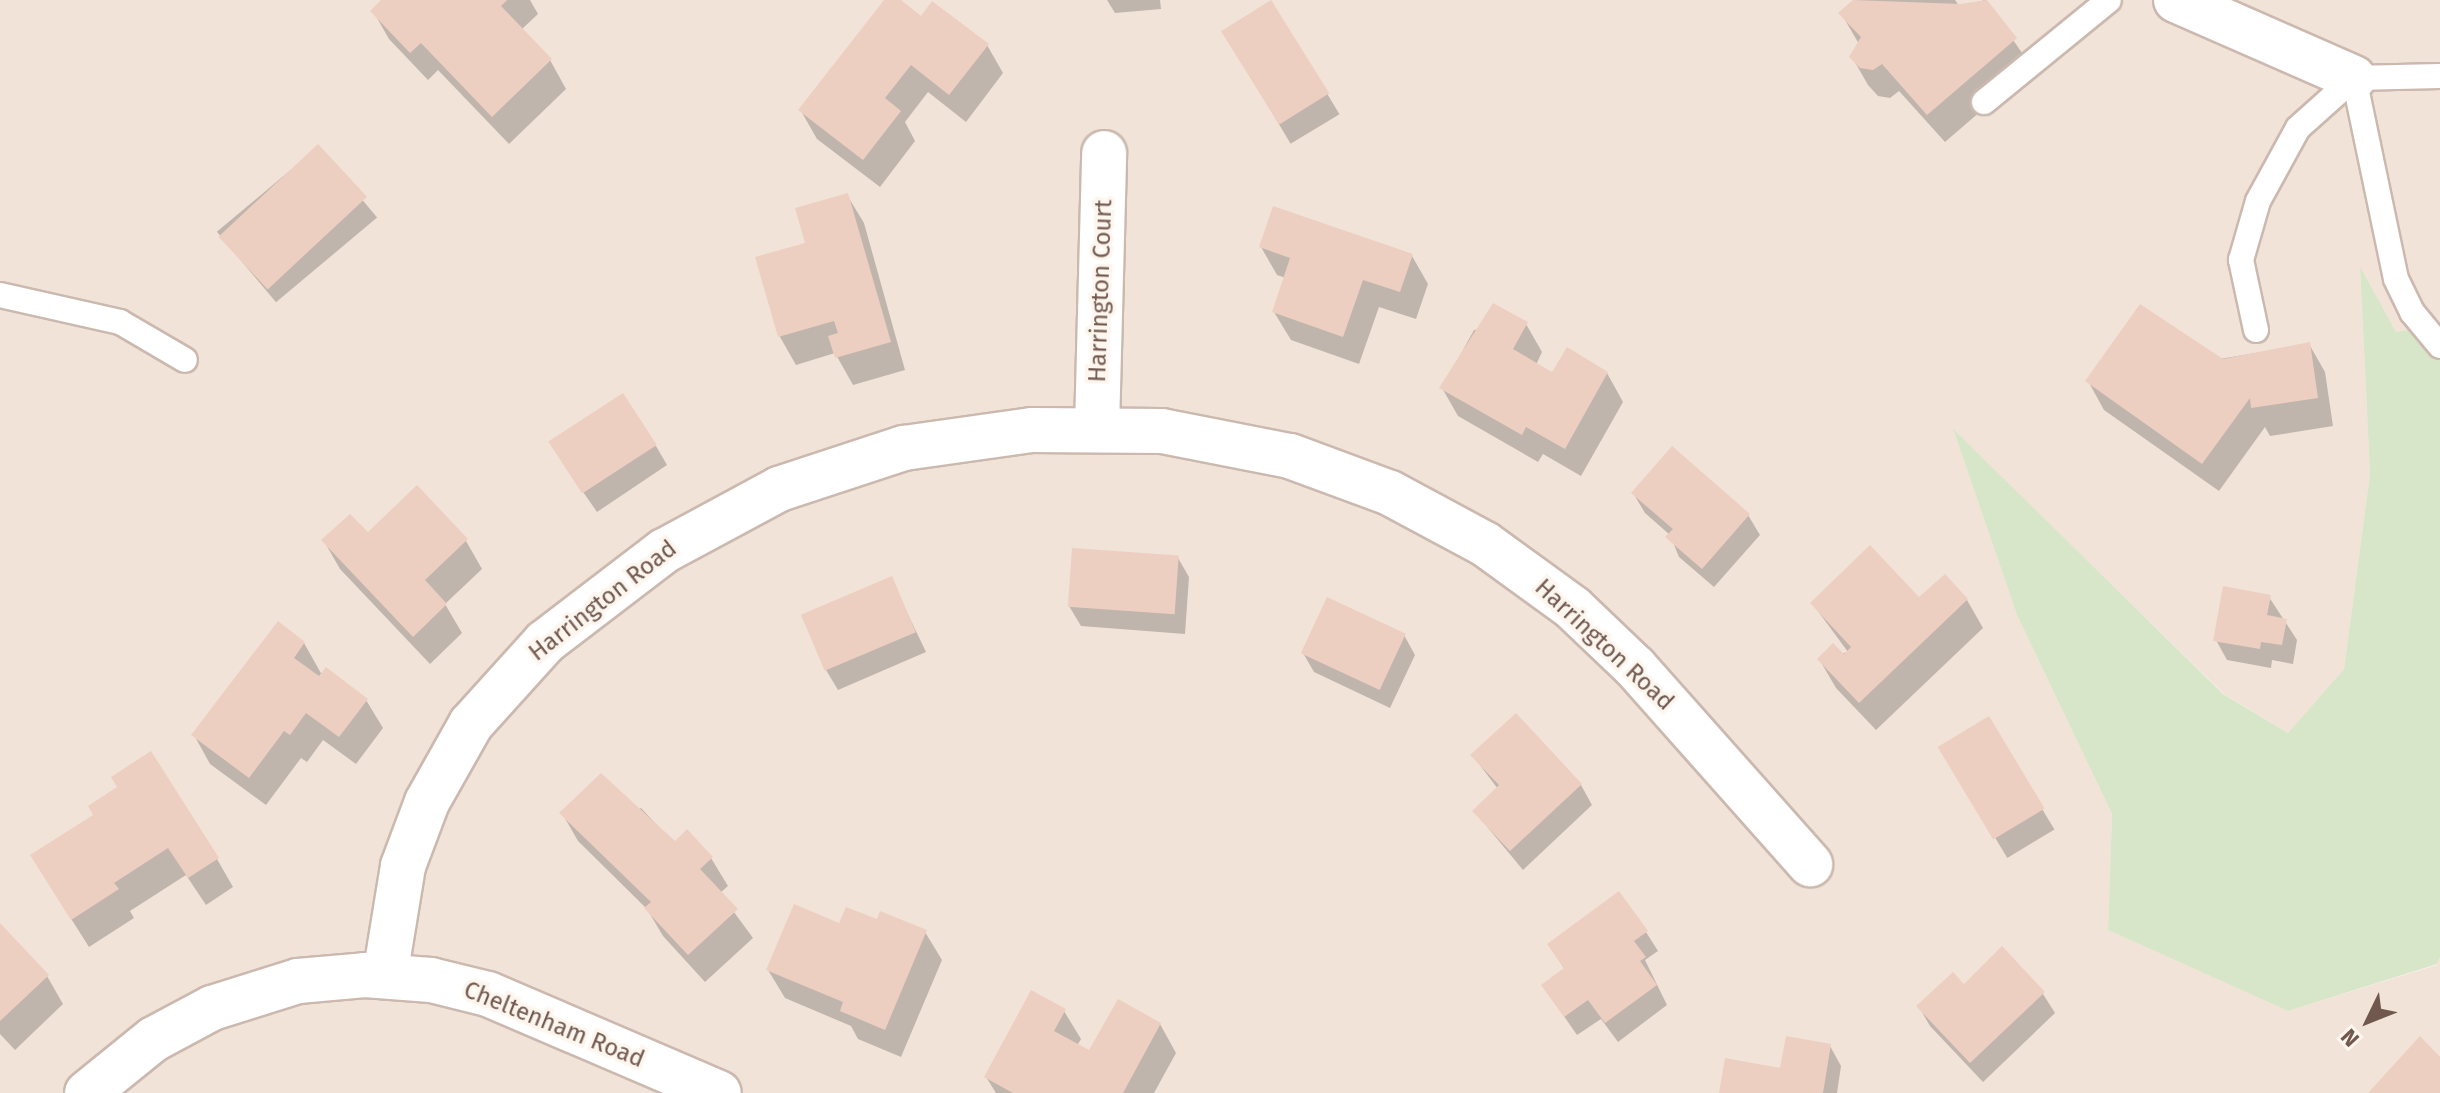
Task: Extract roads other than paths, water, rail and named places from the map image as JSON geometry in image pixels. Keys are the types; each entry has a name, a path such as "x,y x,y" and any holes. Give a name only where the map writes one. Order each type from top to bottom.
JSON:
{"street":[{"path":"2176,0 2354,78"},
{"name":"Harrington Court","path":"1097,428 1104,153"},
{"name":"Harrington Road","path":"385,976 409,845 448,761 514,672 628,575 719,519 800,481 861,459 966,437 1097,428 1206,437 1290,456 1390,493 1485,544 1573,608 1635,667 1810,864"},
{"path":"87,1093 154,1039 233,999 298,981 385,976"},
{"name":"Cheltenham Road","path":"385,976 431,980 488,994 719,1093"}],"lane":[{"path":"1984,102 2109,0"},
{"path":"2256,330 2241,260 2258,201 2298,128 2354,78 2440,76"},
{"path":"2354,78 2396,279 2412,312 2440,346"},
{"path":"0,295 120,322 185,360"}]}
